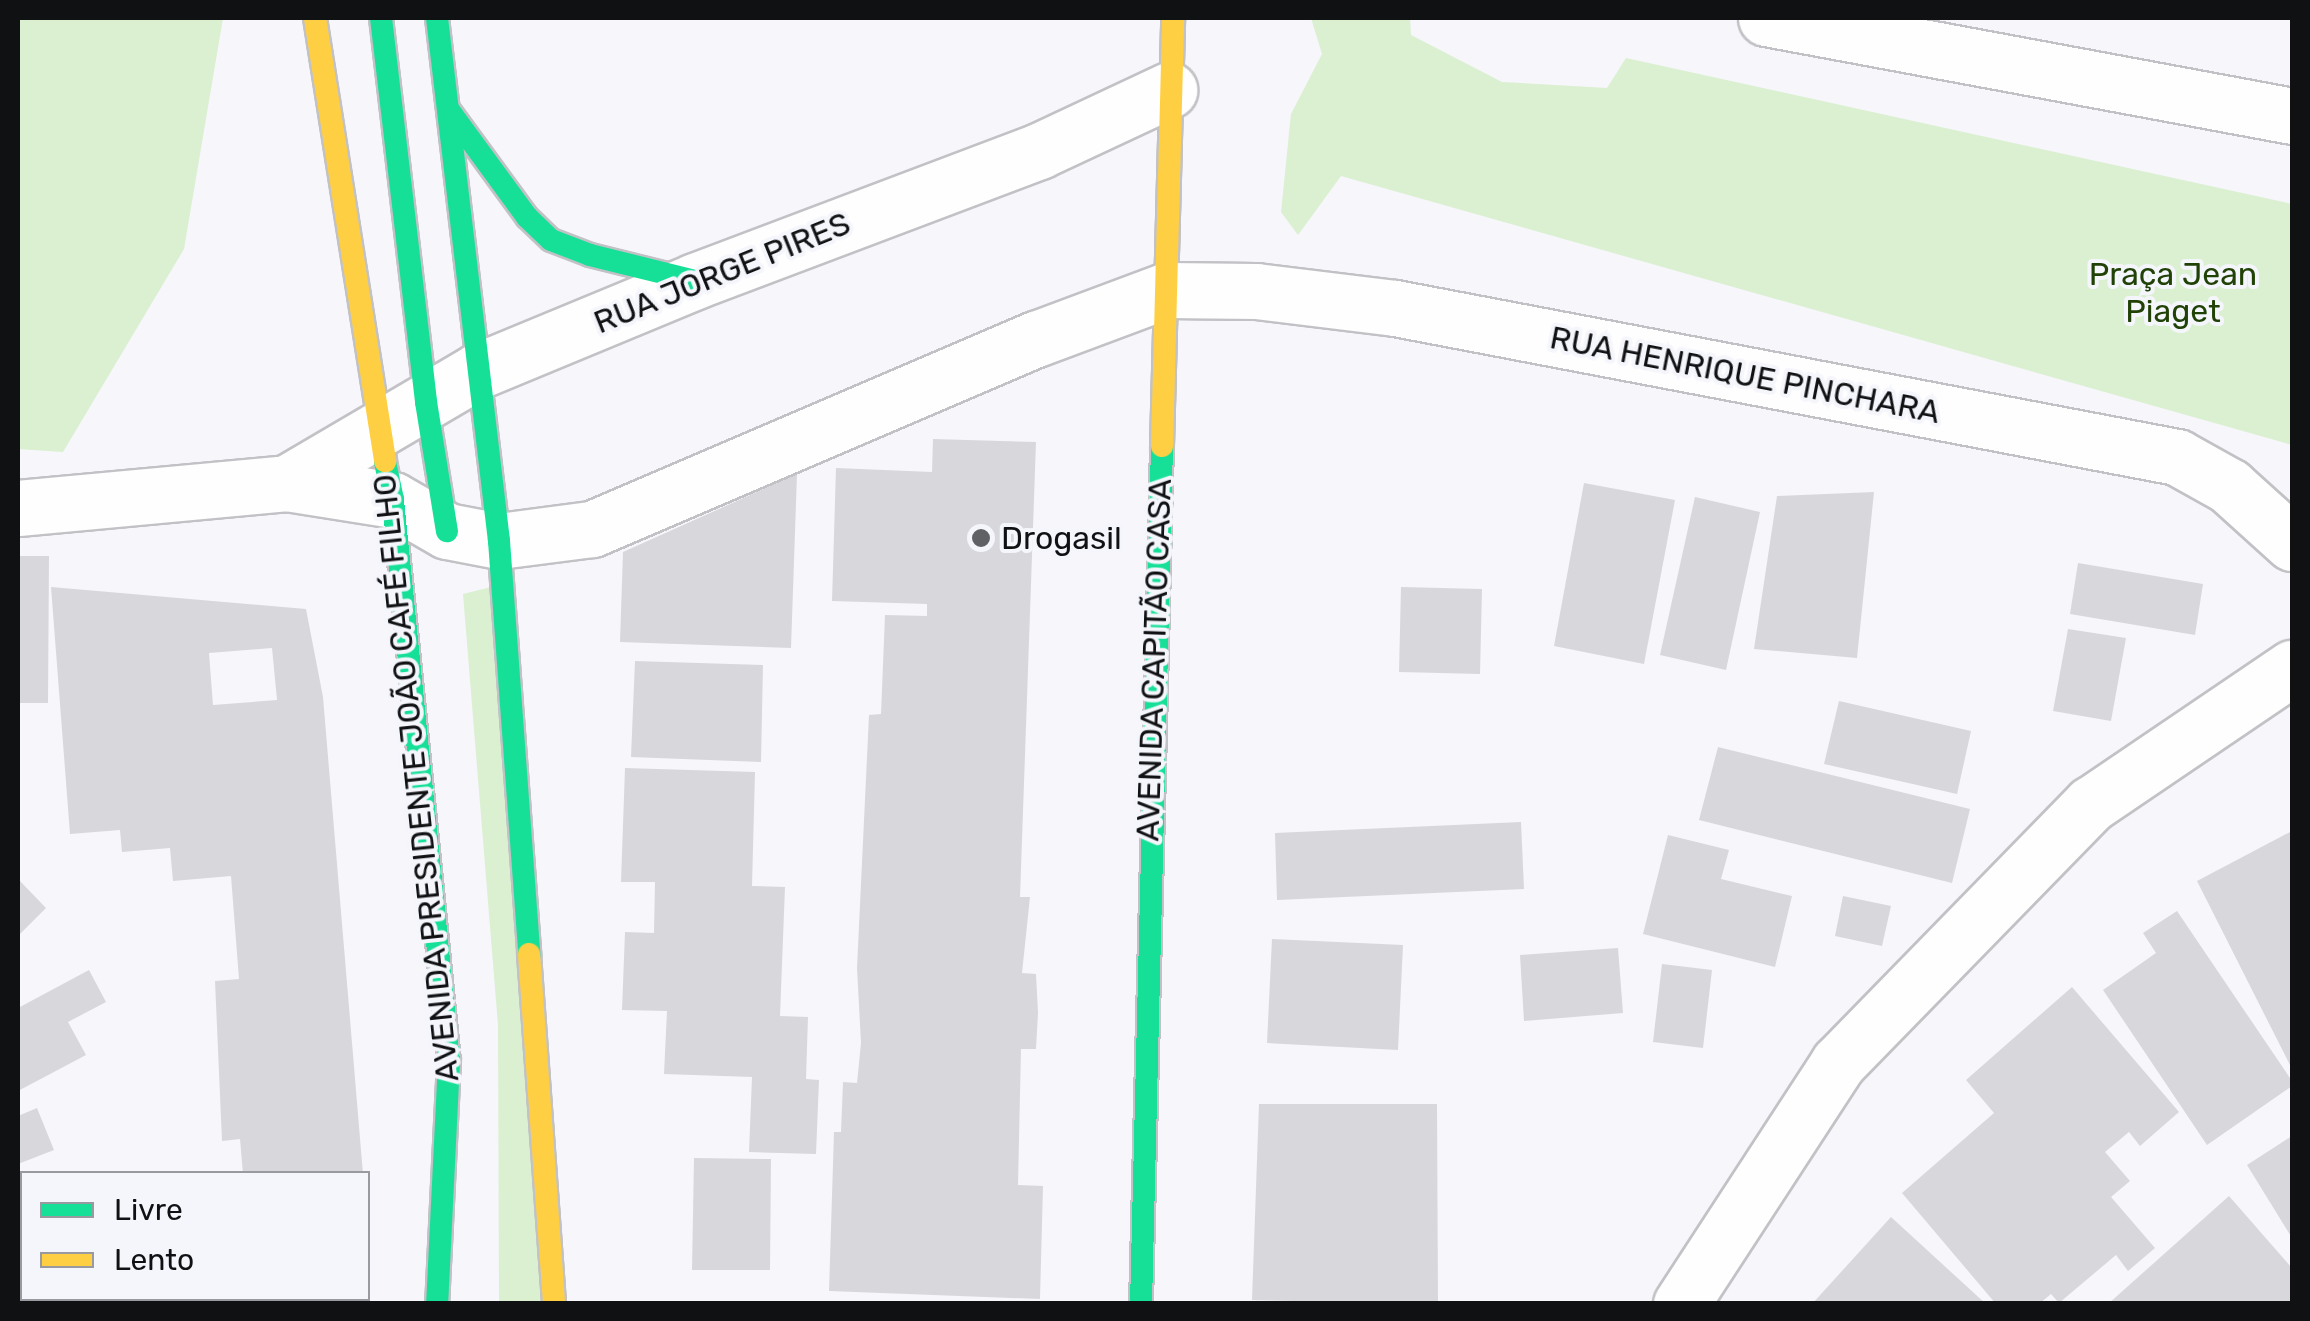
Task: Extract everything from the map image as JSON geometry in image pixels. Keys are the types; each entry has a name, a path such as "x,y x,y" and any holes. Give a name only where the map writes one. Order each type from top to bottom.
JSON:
{"main road":[{"name":"AVENIDA PRESIDENTE JOÃO CAFÉ FILHO","path":"315,18 378,428 393,500 449,1061 437,1304"},
{"path":"381,18 426,402 473,536"},
{"path":"437,18 478,370 473,536 554,1304"},
{"name":"AVENIDA CAPITÃO CASA","path":"1141,1304 1172,18"},
{"path":"447,107 527,217 551,240 590,255 695,281"}],"street":[{"path":"1766,18 2292,116"},
{"name":"RUA JORGE PIRES","path":"287,483 478,370 695,281 1039,151 1168,90"},
{"path":"473,536 592,529 1036,339 1167,290"},
{"name":"RUA HENRIQUE PINCHARA","path":"1167,290 1256,291 1395,308 2177,457 2229,486 2292,544"},
{"name":"RUA JORGE PIRES","path":"18,508 287,483 393,500 473,536"},
{"path":"1680,1304 1838,1063 2091,804 2292,668"}],"green space":[{"path":"18,18 223,18 184,249 63,452 18,449"},
{"name":"Praça Jean Piaget","path":"1311,18 1410,18 1411,35 1502,82 1607,88 1626,58 2292,204 2292,445 1341,176 1298,235 1281,212 1291,114 1322,54"},
{"path":"491,587 543,1303 499,1303 498,1025 463,594"}],"building":[{"path":"933,439 1036,442 1020,897 1030,897 1022,973 1036,974 1038,1013 1036,1049 1021,1049 1018,1185 1043,1186 1040,1299 829,1291 834,1132 841,1132 843,1082 857,1083 861,1043 857,968 869,715 881,714 885,615 927,616 927,604 832,601 836,468 932,472"},
{"path":"797,474 791,648 620,642 623,552"},
{"path":"1584,483 1675,500 1644,664 1554,646"},
{"path":"1874,492 1857,658 1754,649 1777,496"},
{"path":"1695,497 1760,512 1726,670 1660,655"},
{"path":"18,556 49,556 48,703 18,703"},
{"path":"2078,563 2203,584 2195,635 2070,614"},
{"path":"51,587 306,609 323,697 363,1171 243,1171 240,1139 222,1141 215,981 239,979 231,876 173,881 170,848 122,852 120,830 70,834","holes":["272,648 277,700 213,705 209,653"]},
{"path":"1401,587 1482,589 1480,674 1399,672"},
{"path":"2068,629 2126,638 2111,721 2053,711"},
{"path":"635,661 763,665 761,762 631,757"},
{"path":"1839,701 1971,731 1957,794 1824,764"},
{"path":"1718,747 1970,809 1952,883 1699,820"},
{"path":"625,768 755,772 752,886 785,887 780,1016 808,1017 806,1079 819,1080 816,1154 749,1152 752,1077 664,1074 667,1011 622,1010 625,932 654,933 655,882 621,882"},
{"path":"1521,822 1524,889 1277,900 1275,833"},
{"path":"2292,831 2292,1069 2197,881"},
{"path":"1668,835 1729,850 1721,879 1792,896 1775,967 1643,934"},
{"path":"18,879 46,908 18,936"},
{"path":"1843,896 1891,906 1882,946 1835,936"},
{"path":"2177,911 2292,1081 2292,1086 2207,1145 2103,990 2156,953 2143,933"},
{"path":"1272,939 1403,945 1398,1050 1267,1043"},
{"path":"1618,948 1623,1013 1524,1021 1520,955"},
{"path":"1662,964 1712,970 1703,1048 1653,1042"},
{"path":"89,970 106,1002 68,1022 86,1055 18,1091 18,1008"},
{"path":"2072,987 2179,1112 2140,1146 2129,1132 2105,1152 2130,1181 2111,1197 2155,1248 2128,1271 2116,1255 2059,1303 2051,1294 2039,1304 1996,1304 1902,1193 1994,1113 1966,1080"},
{"path":"1259,1104 1437,1104 1438,1304 1252,1300"},
{"path":"37,1108 54,1150 18,1164 18,1116"},
{"path":"2292,1136 2292,1238 2247,1165"},
{"path":"694,1158 771,1159 770,1270 692,1270"},
{"path":"2229,1196 2292,1268 2292,1304 2108,1304"},
{"path":"1891,1217 1986,1304 1812,1304"},
{"path":"18,1248 20,1301 151,1301 151,1304 18,1304"},
{"path":"303,1301 366,1301 366,1304"}],"traffic: fast":[{"path":"381,18 426,402 447,531"},
{"path":"437,18 499,541 529,954"},
{"path":"448,109 527,217 551,240 590,255 695,281"},
{"path":"1141,1304 1162,446"},
{"path":"385,462 393,500 449,1061 437,1304"}],"traffic: slow":[{"path":"315,18 385,462"},
{"path":"1162,446 1173,18"},
{"path":"529,954 554,1304"}],"place":[{"name":"Drogasil","path":"981,538"}]}
